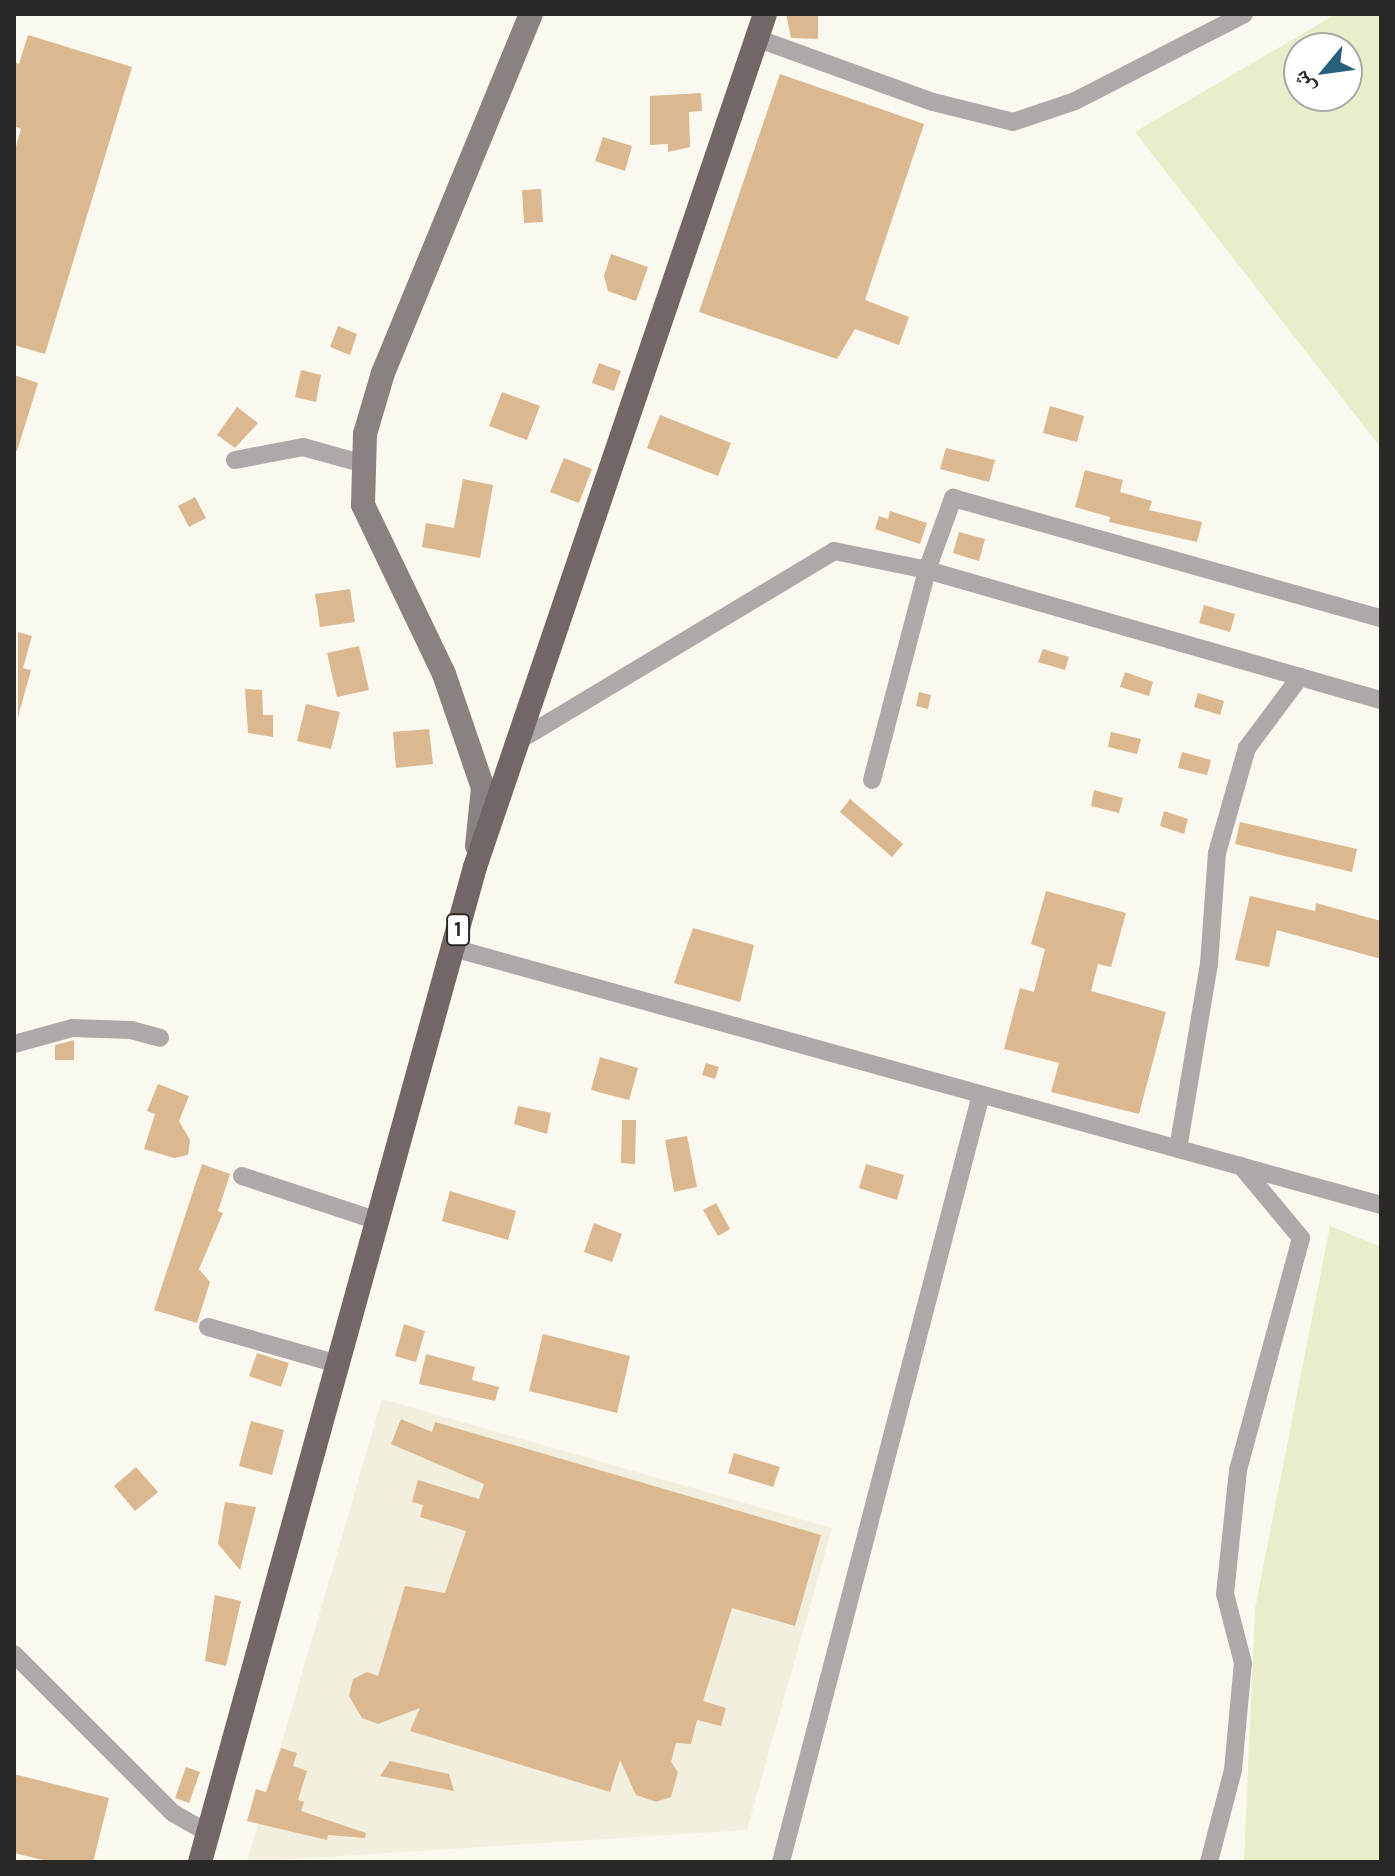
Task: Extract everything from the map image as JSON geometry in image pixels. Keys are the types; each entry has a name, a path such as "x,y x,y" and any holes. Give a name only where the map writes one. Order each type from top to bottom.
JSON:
{"main road":[{"name":"1","path":"200,1862 475,867 765,14"}],"street":[{"path":"475,867 483,788 444,674 363,505 365,434 383,373 531,14"},
{"path":"756,38 933,102 1013,122 1075,101 1244,14"},
{"path":"235,460 303,447 364,464"},
{"path":"872,780 927,570 953,498 1381,618"},
{"path":"518,741 834,551 927,570 1381,700"},
{"path":"1178,1149 1209,964 1217,853 1247,748 1300,677"},
{"path":"453,948 1381,1205"},
{"path":"14,1044 72,1028 131,1030 160,1038"},
{"path":"781,1862 981,1095"},
{"path":"1209,1862 1233,1770 1243,1663 1225,1594 1238,1470 1262,1366 1301,1238 1241,1166"},
{"path":"242,1176 378,1221"},
{"path":"208,1327 338,1364"},
{"path":"14,1654 173,1813 208,1833"}],"shaded area":[{"path":"382,1399 832,1528 747,1830 247,1862"}],"green space":[{"path":"1336,14 1381,14 1381,448 1135,132 1283,45 1283,112 1363,112 1363,32 1305,32"},
{"path":"1330,1226 1381,1247 1381,1862 1244,1862 1255,1609"}],"building":[{"path":"786,14 818,14 818,39 791,38"},
{"path":"28,35 132,67 45,354 14,345 14,153 21,129 14,126 14,62 19,64"},
{"path":"780,74 924,124 865,300 909,317 899,345 855,329 837,359 699,312"},
{"path":"701,93 702,111 689,112 690,147 668,152 668,144 650,145 650,96"},
{"path":"603,137 632,146 625,171 595,161"},
{"path":"541,189 543,222 524,223 522,190"},
{"path":"611,254 648,267 636,301 608,291 604,276"},
{"path":"338,326 357,334 350,355 330,347"},
{"path":"599,363 621,371 614,391 592,383"},
{"path":"301,370 321,375 316,402 295,397"},
{"path":"14,375 38,383 17,451 14,450"},
{"path":"502,392 540,406 527,440 489,426"},
{"path":"1050,406 1084,416 1077,442 1043,433"},
{"path":"237,407 258,423 235,448 217,435"},
{"path":"660,415 731,443 718,476 647,448"},
{"path":"946,448 995,460 989,482 940,469"},
{"path":"564,458 592,469 579,503 550,492"},
{"path":"1085,470 1123,480 1120,492 1152,501 1149,510 1202,522 1197,542 1109,522 1110,517 1075,507"},
{"path":"463,479 493,485 480,558 422,547 426,523 454,528"},
{"path":"195,497 206,518 189,527 178,506"},
{"path":"890,511 927,523 920,544 875,529 879,516 888,519"},
{"path":"959,532 985,539 979,561 953,553"},
{"path":"350,589 355,622 320,627 315,594"},
{"path":"1204,605 1235,614 1230,632 1199,623"},
{"path":"18,632 32,636 23,668 31,670 18,717"},
{"path":"359,646 369,690 337,697 327,653"},
{"path":"1043,649 1069,657 1065,670 1038,662"},
{"path":"1125,672 1153,682 1149,696 1120,687"},
{"path":"245,689 262,690 263,715 273,715 273,737 248,733"},
{"path":"919,692 931,695 928,709 916,706"},
{"path":"1198,693 1224,701 1220,715 1194,707"},
{"path":"306,704 340,712 331,749 297,741"},
{"path":"429,729 433,764 396,768 393,732"},
{"path":"1111,732 1141,739 1137,754 1108,747"},
{"path":"1182,752 1211,760 1207,775 1178,768"},
{"path":"1094,790 1123,798 1119,813 1091,806"},
{"path":"850,799 903,844 892,857 840,812"},
{"path":"1164,811 1188,819 1184,834 1160,826"},
{"path":"1240,822 1357,849 1352,872 1235,844"},
{"path":"1046,891 1126,913 1111,967 1098,964 1091,991 1166,1012 1139,1114 1051,1092 1059,1063 1004,1049 1020,988 1034,992 1045,949 1031,944"},
{"path":"1250,896 1315,911 1316,903 1381,921 1381,959 1277,930 1269,967 1235,960"},
{"path":"693,928 754,945 740,1002 674,983"},
{"path":"74,1040 74,1060 55,1060 55,1045"},
{"path":"600,1057 638,1068 629,1100 591,1090"},
{"path":"706,1063 719,1067 715,1079 702,1075"},
{"path":"158,1084 189,1096 179,1121 190,1140 188,1155 174,1158 144,1149 155,1114 147,1111"},
{"path":"518,1106 551,1113 547,1134 514,1124"},
{"path":"622,1120 636,1120 635,1164 621,1163"},
{"path":"687,1136 697,1187 674,1192 665,1140"},
{"path":"202,1164 230,1174 218,1211 223,1213 199,1269 210,1282 197,1323 154,1310"},
{"path":"866,1164 904,1175 897,1200 859,1188"},
{"path":"450,1191 516,1211 508,1240 442,1221"},
{"path":"716,1203 730,1229 718,1236 703,1210"},
{"path":"594,1223 622,1234 612,1262 584,1252"},
{"path":"404,1324 425,1331 416,1362 395,1356"},
{"path":"543,1334 630,1356 617,1413 529,1391"},
{"path":"257,1353 289,1363 281,1387 249,1376"},
{"path":"426,1354 475,1367 472,1380 499,1387 495,1401 419,1384"},
{"path":"401,1419 432,1432 435,1422 821,1535 795,1626 732,1608 703,1701 726,1708 721,1726 697,1720 691,1744 676,1743 671,1762 678,1772 671,1797 656,1802 636,1795 620,1760 610,1792 410,1731 420,1708 378,1724 362,1718 349,1696 353,1679 367,1672 378,1676 405,1586 445,1593 466,1531 420,1517 423,1505 412,1502 418,1480 479,1499 484,1484 391,1444"},
{"path":"251,1421 284,1430 272,1475 239,1466"},
{"path":"734,1453 780,1467 773,1487 728,1473"},
{"path":"136,1467 158,1492 135,1511 114,1486"},
{"path":"225,1502 256,1507 240,1570 218,1544"},
{"path":"215,1595 241,1601 226,1666 205,1661"},
{"path":"281,1748 297,1753 293,1766 307,1771 298,1800 304,1802 301,1811 366,1833 365,1838 328,1835 327,1840 247,1821 256,1789 266,1792"},
{"path":"390,1761 449,1774 454,1791 380,1776"},
{"path":"186,1767 200,1772 189,1803 175,1798"},
{"path":"14,1774 109,1798 93,1862 51,1862 14,1853"}]}
